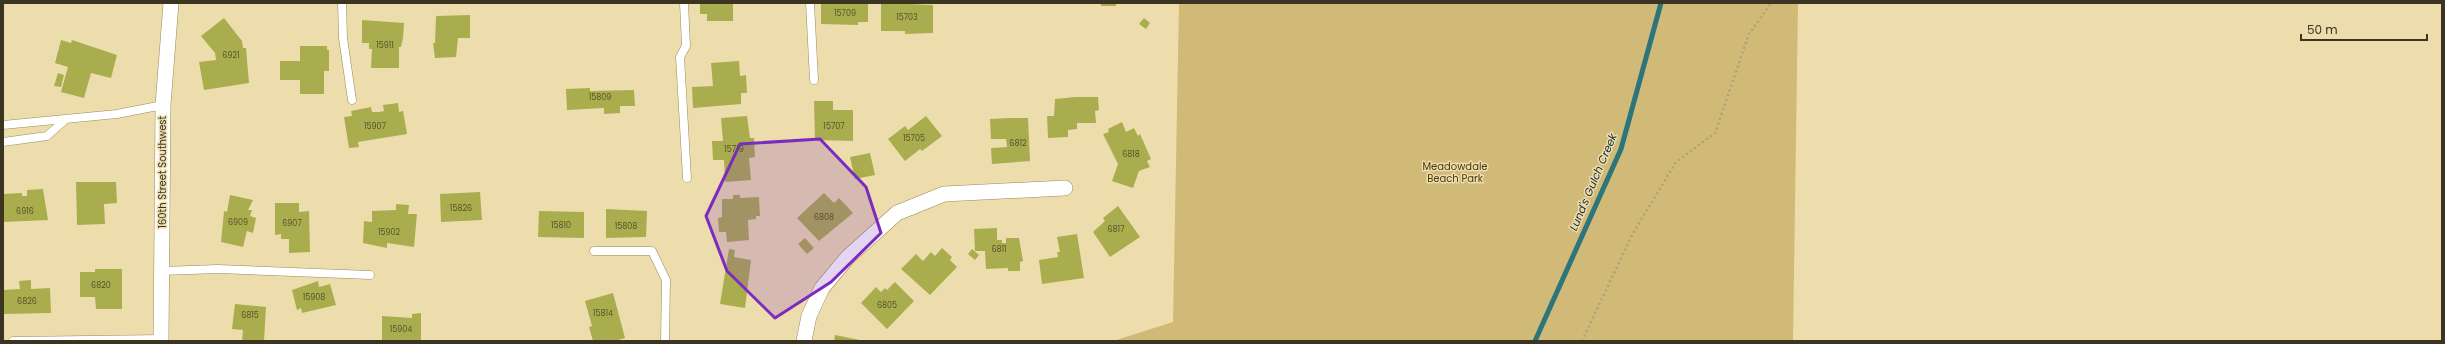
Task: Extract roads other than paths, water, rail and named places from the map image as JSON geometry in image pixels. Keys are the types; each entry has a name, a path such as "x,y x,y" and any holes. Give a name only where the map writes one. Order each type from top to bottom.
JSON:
{"street":[{"name":"160th Street Southwest","path":"161,340 162,105 171,3"},
{"path":"804,341 808,316 822,288 848,258 897,213 944,194 1065,188"}],"lane":[{"path":"342,3 343,38 352,100"},
{"path":"684,3 686,46 680,57 687,178"},
{"path":"810,3 814,80"},
{"path":"3,125 117,114 162,105"},
{"path":"3,142 46,136 65,120"},
{"path":"594,251 652,251 666,280 665,341"},
{"path":"162,271 218,269 370,275"},
{"path":"13,341 161,340"}],"waterway":[{"name":"Lund's Gulch Creek","path":"1535,341 1621,149 1661,3"}],"park label":[{"name":"Meadowdale Beach Park","path":"1455,172"}]}
